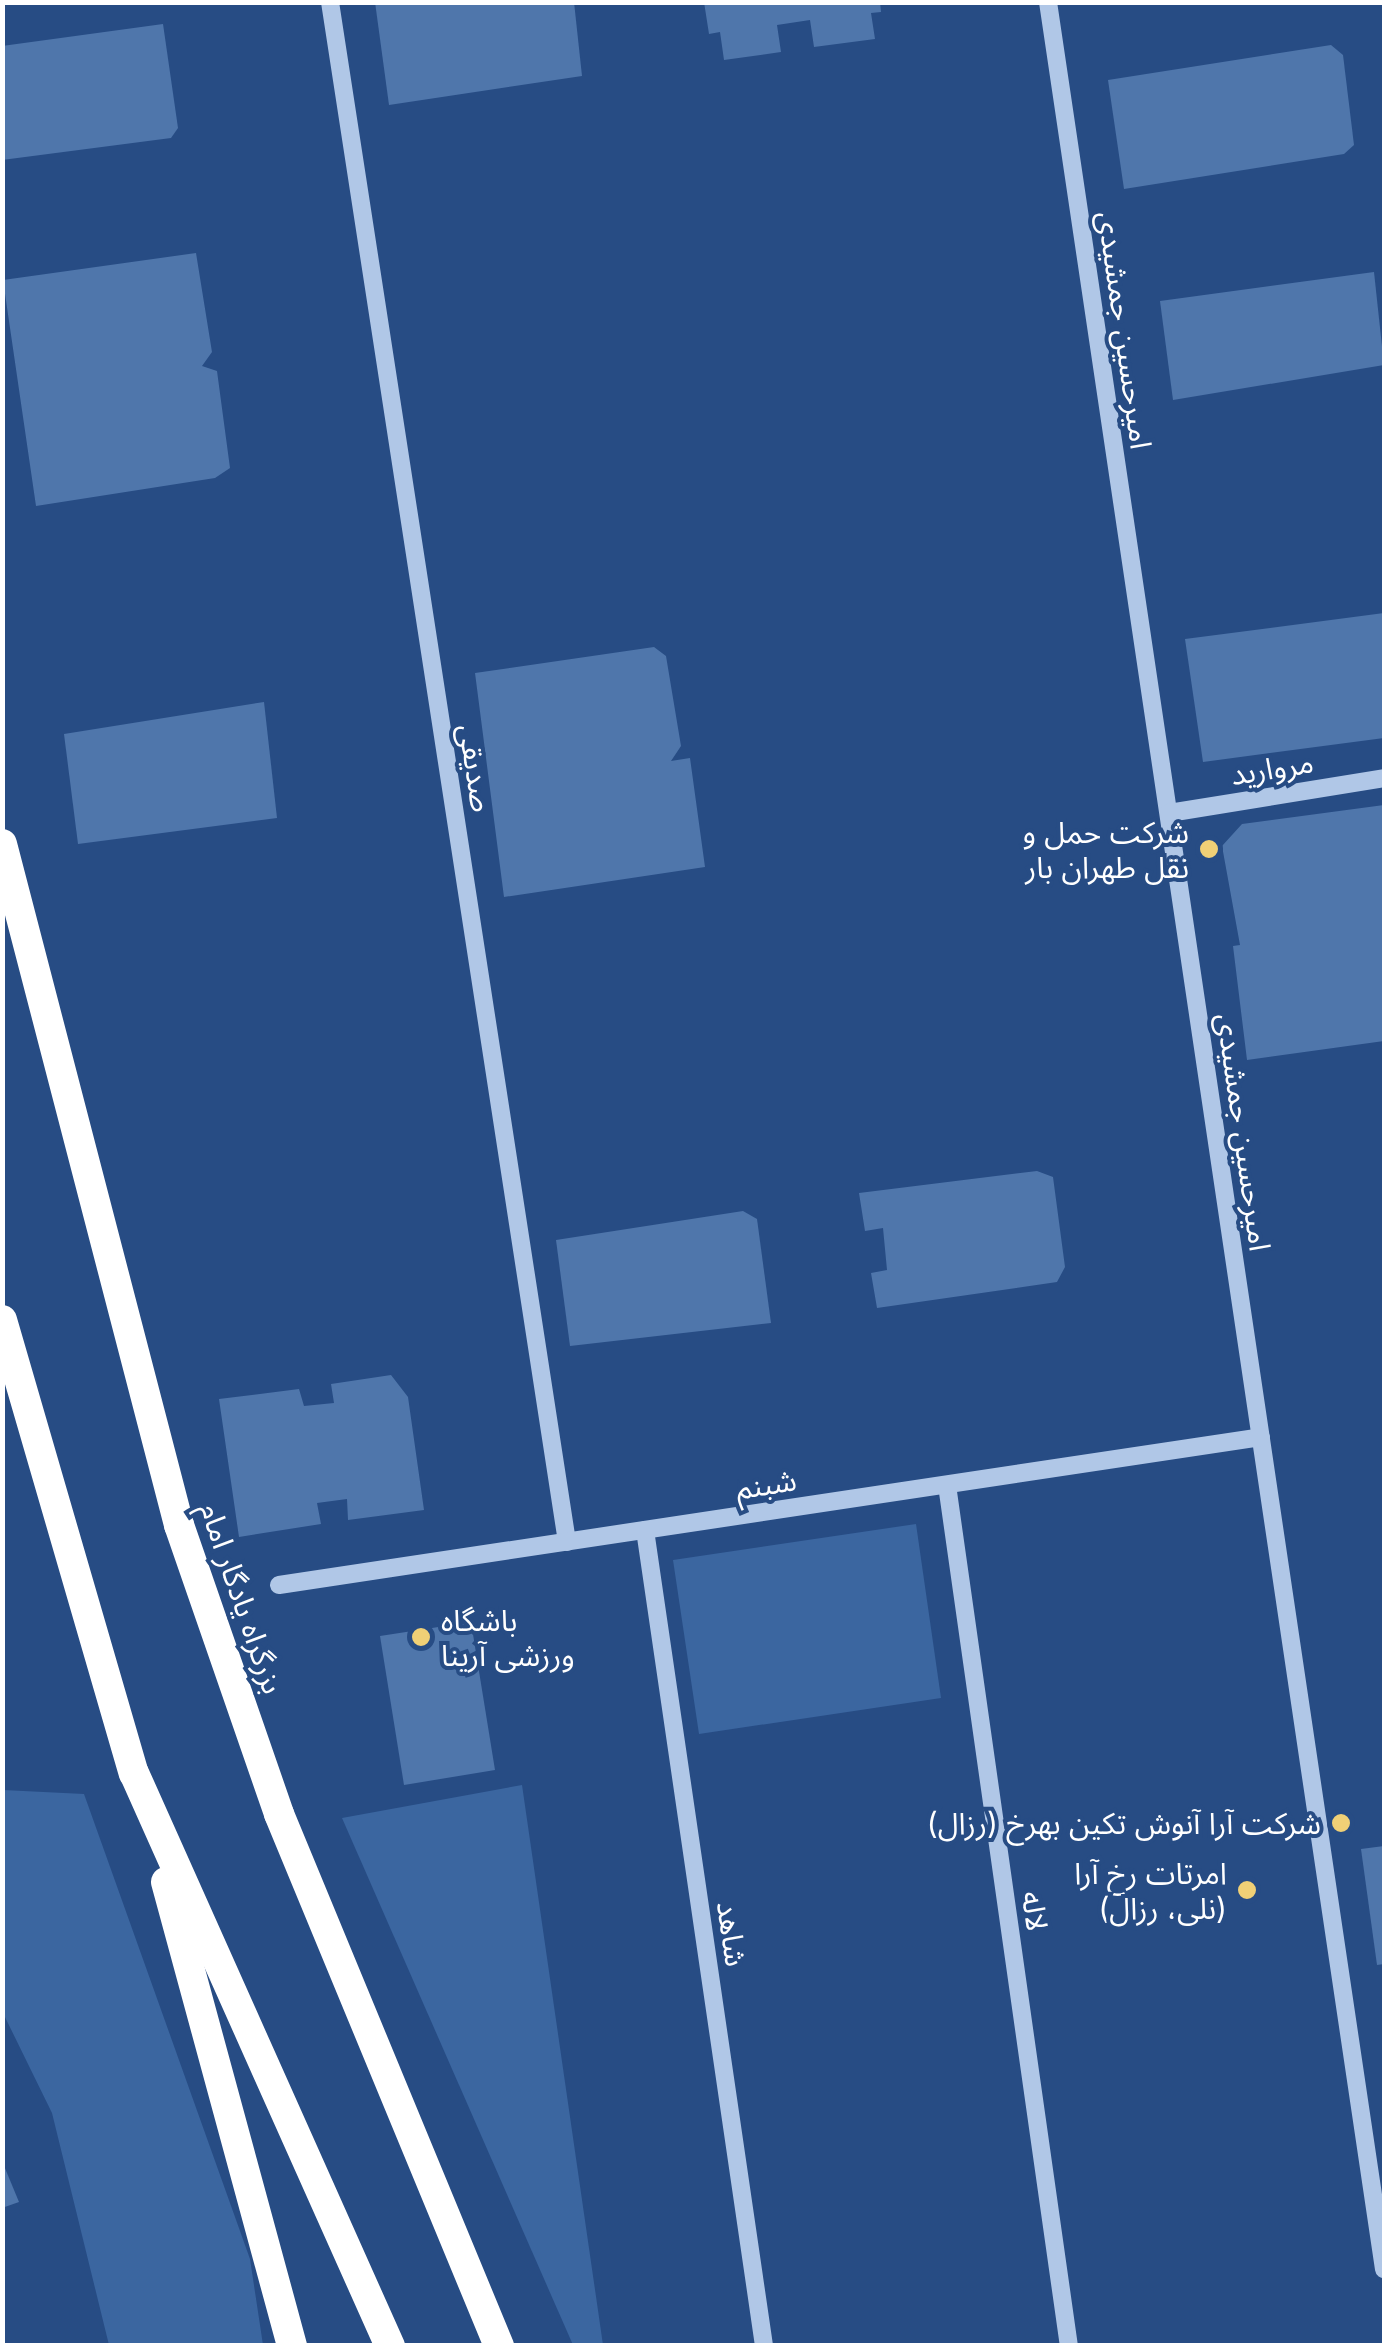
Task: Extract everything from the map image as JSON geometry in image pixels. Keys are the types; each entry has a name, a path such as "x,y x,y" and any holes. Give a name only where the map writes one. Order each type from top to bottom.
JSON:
{"highway":[{"name":"بزرگراه یادگار امام","path":"2,844 179,1525 279,1814 499,2346"},
{"path":"2,1320 134,1773 292,2346"},
{"path":"134,1773 390,2346"}],"street":[{"name":"صدیقی","path":"330,2 567,1542"},
{"name":"امیرحسین جمشیدی","path":"1048,2 1384,2269"},
{"name":"مروارید","path":"1168,813 1384,778"},
{"name":"شبنم","path":"278,1585 1261,1438"},
{"name":"لاله","path":"947,1485 1070,2346"},
{"name":"شاهد","path":"645,1530 764,2346"}],"shaded area":[{"path":"916,1524 941,1698 699,1734 673,1560"},
{"path":"522,1785 603,2345 573,2345 342,1818"},
{"path":"3,1790 84,1794 250,2259 263,2345 109,2345 52,2113 3,2013"}],"building":[{"path":"375,2 574,2 582,76 389,105"},
{"path":"704,2 880,2 881,12 871,13 875,39 814,47 810,20 777,25 781,52 724,60 720,32 709,34"},
{"path":"163,24 178,128 171,138 2,160 2,46"},
{"path":"1331,45 1343,55 1354,145 1344,154 1124,189 1108,80"},
{"path":"196,253 212,352 202,366 217,371 230,468 215,478 36,506 3,280"},
{"path":"1374,272 1384,365 1173,400 1160,301"},
{"path":"1384,613 1384,738 1203,762 1185,639"},
{"path":"654,647 666,656 681,746 671,761 690,758 705,867 504,897 475,673"},
{"path":"264,702 277,818 78,844 64,734"},
{"path":"1384,805 1384,1041 1247,1060 1233,946 1240,945 1222,846 1242,824"},
{"path":"1037,1171 1053,1177 1065,1267 1057,1282 877,1308 871,1273 887,1270 883,1228 865,1231 859,1193"},
{"path":"743,1211 757,1219 771,1323 570,1346 556,1240"},
{"path":"391,1375 408,1397 424,1510 348,1520 347,1499 317,1503 321,1524 239,1537 219,1399 299,1389 304,1406 334,1403 331,1384"},
{"path":"471,1622 495,1770 404,1785 380,1636"},
{"path":"1384,1846 1384,1964 1377,1965 1361,1849"},
{"path":"2,2161 19,2202 2,2208"}],"place":[{"name":"شرکت حمل و نقل طهران بار","path":"1209,849"},
{"name":"باشگاه ورزشی آرینا","path":"421,1637"},
{"name":"شرکت آرا آنوش تکین بهرخ (رزال)","path":"1341,1823"},
{"name":"امرتات رخ آرا (نلی، رزال)","path":"1247,1890"}]}
